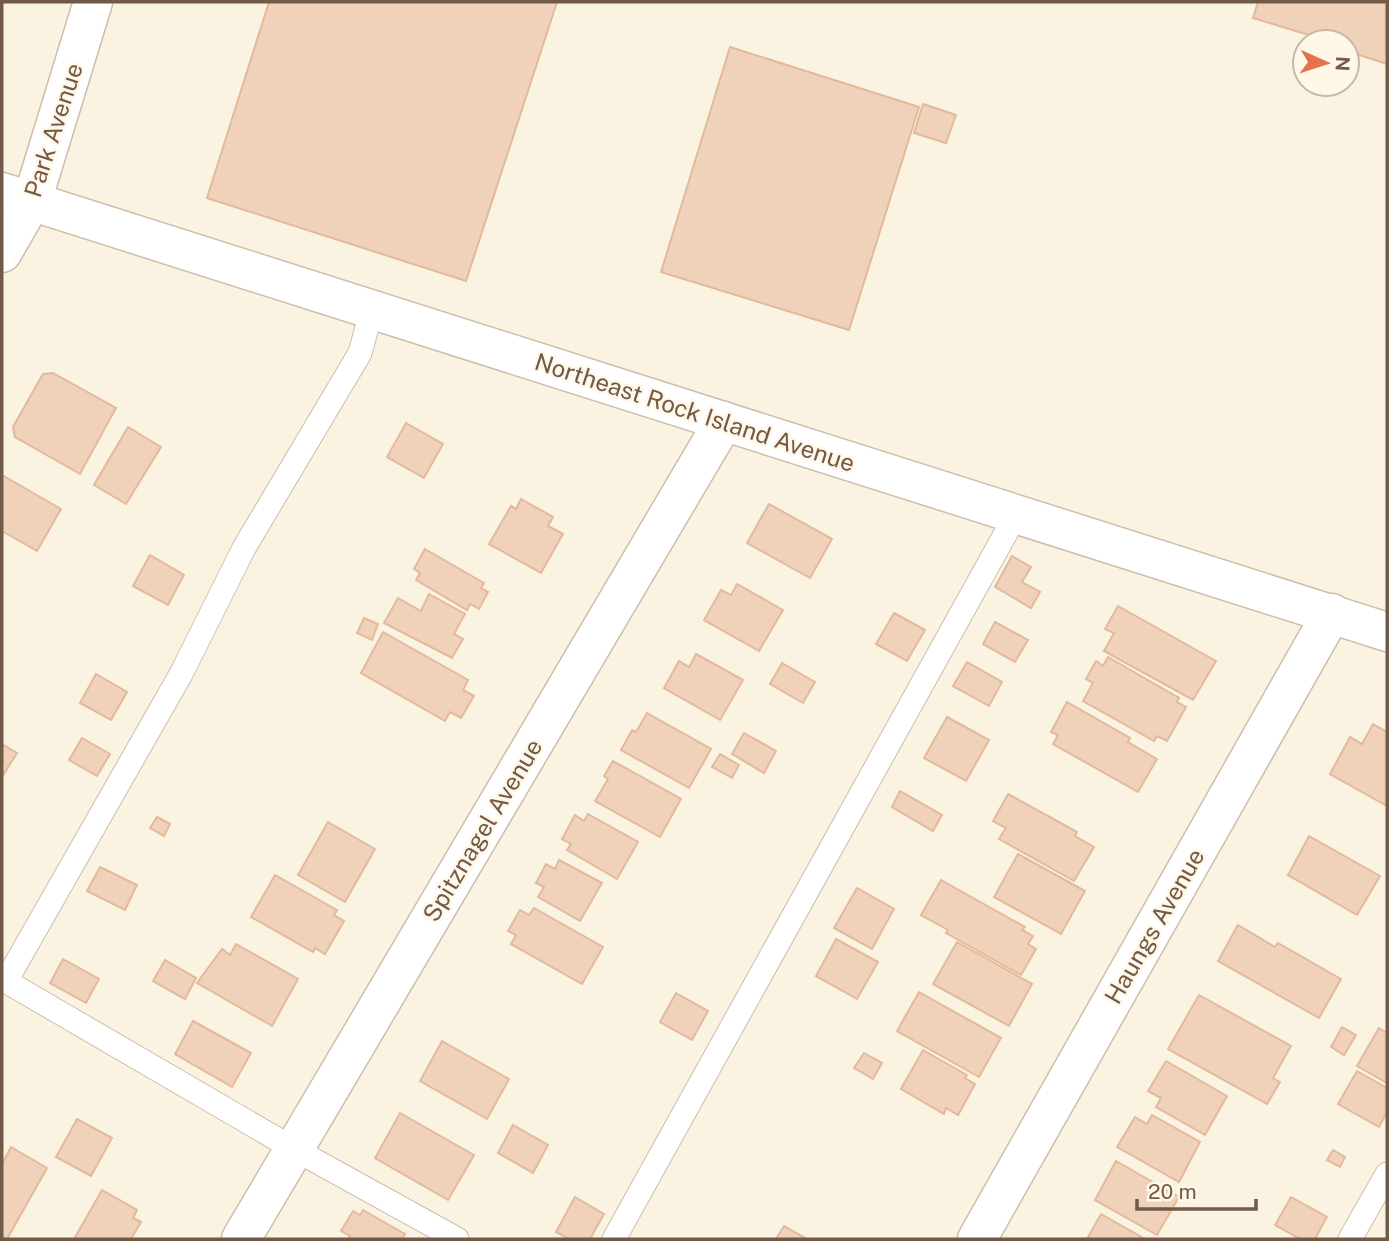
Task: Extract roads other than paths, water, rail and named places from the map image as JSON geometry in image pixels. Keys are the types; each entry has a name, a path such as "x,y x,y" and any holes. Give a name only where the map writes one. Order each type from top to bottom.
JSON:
{"street":[{"name":"Park Avenue","path":"2,254 17,196 93,2"},
{"name":"Northeast Rock Island Avenue","path":"17,196 1387,632"},
{"name":"Spitznagel Avenue","path":"241,1239 724,421"},
{"name":"Haungs Avenue","path":"976,1239 1332,613"}],"lane":[{"path":"372,309 360,353 244,548 181,674 4,980 294,1149 457,1239"},
{"path":"614,1239 1017,513"},
{"path":"1350,1239 1387,1174"}]}
